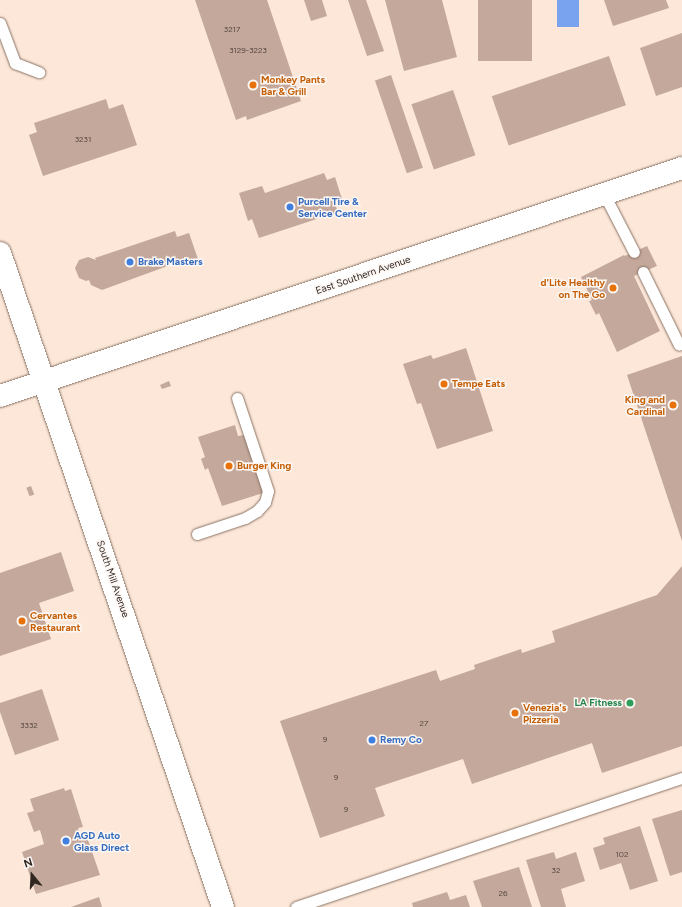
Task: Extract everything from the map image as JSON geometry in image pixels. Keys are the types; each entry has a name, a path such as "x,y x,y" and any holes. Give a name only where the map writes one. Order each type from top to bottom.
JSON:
{"main road":[{"name":"East Southern Avenue","path":"0,396 682,168"},
{"name":"South Mill Avenue","path":"0,253 223,907"}],"lane":[{"path":"0,24 15,64 39,72"},
{"path":"604,194 634,252"},
{"path":"644,272 679,345"},
{"path":"197,534 251,515 265,502 268,491 237,398"},
{"path":"296,907 682,778"}],"water":[{"path":"557,0 579,0 579,27 557,27"}],"building":[{"path":"195,0 267,0 301,101 247,120 246,116 236,120"},
{"path":"304,0 322,0 327,16 311,21"},
{"path":"348,0 366,0 384,51 367,56"},
{"path":"385,0 442,0 457,57 404,71"},
{"path":"478,0 532,0 532,61 478,61"},
{"path":"604,0 666,0 669,8 613,26"},
{"path":"682,33 682,87 656,96 640,48"},
{"path":"609,56 626,105 509,146 492,96"},
{"path":"391,75 423,168 407,173 375,81"},
{"path":"453,90 475,155 434,170 411,104"},
{"path":"106,99 109,109 123,104 137,145 43,176 29,135 37,132 34,123"},
{"name":"Purcell Tire & Service Center","path":"324,173 327,180 335,177 342,199 334,201 338,212 259,238 252,219 248,221 239,193 262,186 265,193"},
{"name":"Brake Masters","path":"175,231 177,237 189,233 198,259 185,263 184,260 102,290 91,285 89,280 86,281 79,278 75,268 79,260 88,257 96,260 95,258"},
{"name":"d'Lite Healthy on The Go","path":"647,246 657,266 634,276 660,331 617,352 599,313 596,315 589,301 592,300 581,277 624,255 625,256"},
{"name":"Tempe Eats","path":"466,348 493,431 437,449 421,403 417,404 403,364 431,355 433,359"},
{"path":"682,356 682,541 627,375"},
{"path":"169,381 171,386 162,389 160,385"},
{"name":"Burger King","path":"235,425 238,436 244,435 257,462 253,463 263,493 222,506 208,468 205,470 201,459 205,457 198,437"},
{"path":"31,486 34,494 30,496 26,488"},
{"name":"Cervantes Restaurant","path":"61,552 74,591 39,603 51,639 0,656 0,573"},
{"path":"682,566 682,746 602,773 592,743 472,784 463,759 375,788 385,816 320,838 280,721 436,670 440,681 475,669 474,665 521,649 522,653 555,642 552,631 657,595"},
{"path":"42,689 59,740 15,755 0,712 0,703"},
{"name":"AGD Auto Glass Direct","path":"64,788 65,791 71,789 83,827 78,828 81,839 87,837 100,875 36,894 22,852 44,844 40,830 34,832 27,813 34,811 30,799"},
{"path":"682,810 682,872 670,876 652,819"},
{"path":"640,826 658,881 630,890 621,863 600,870 593,848 605,844 603,838"},
{"path":"554,852 556,859 576,852 585,881 561,889 566,907 541,907 526,860"},
{"path":"519,867 532,907 482,907 473,881"},
{"path":"447,892 450,900 466,895 470,907 413,907 412,903"},
{"path":"99,897 102,907 71,907"}],"place":[{"name":"Monkey Pants Bar & Grill","path":"253,85"},
{"name":"Purcell Tire & Service Center","path":"290,207"},
{"name":"Brake Masters","path":"130,262"},
{"name":"d'Lite Healthy on The Go","path":"613,288"},
{"name":"Tempe Eats","path":"444,384"},
{"name":"King and Cardinal","path":"673,405"},
{"name":"Burger King","path":"229,466"},
{"name":"Cervantes Restaurant","path":"22,621"},
{"name":"LA Fitness","path":"630,703"},
{"name":"Venezia's Pizzeria","path":"515,713"},
{"name":"Remy Co","path":"372,740"},
{"name":"AGD Auto Glass Direct","path":"66,841"}]}
